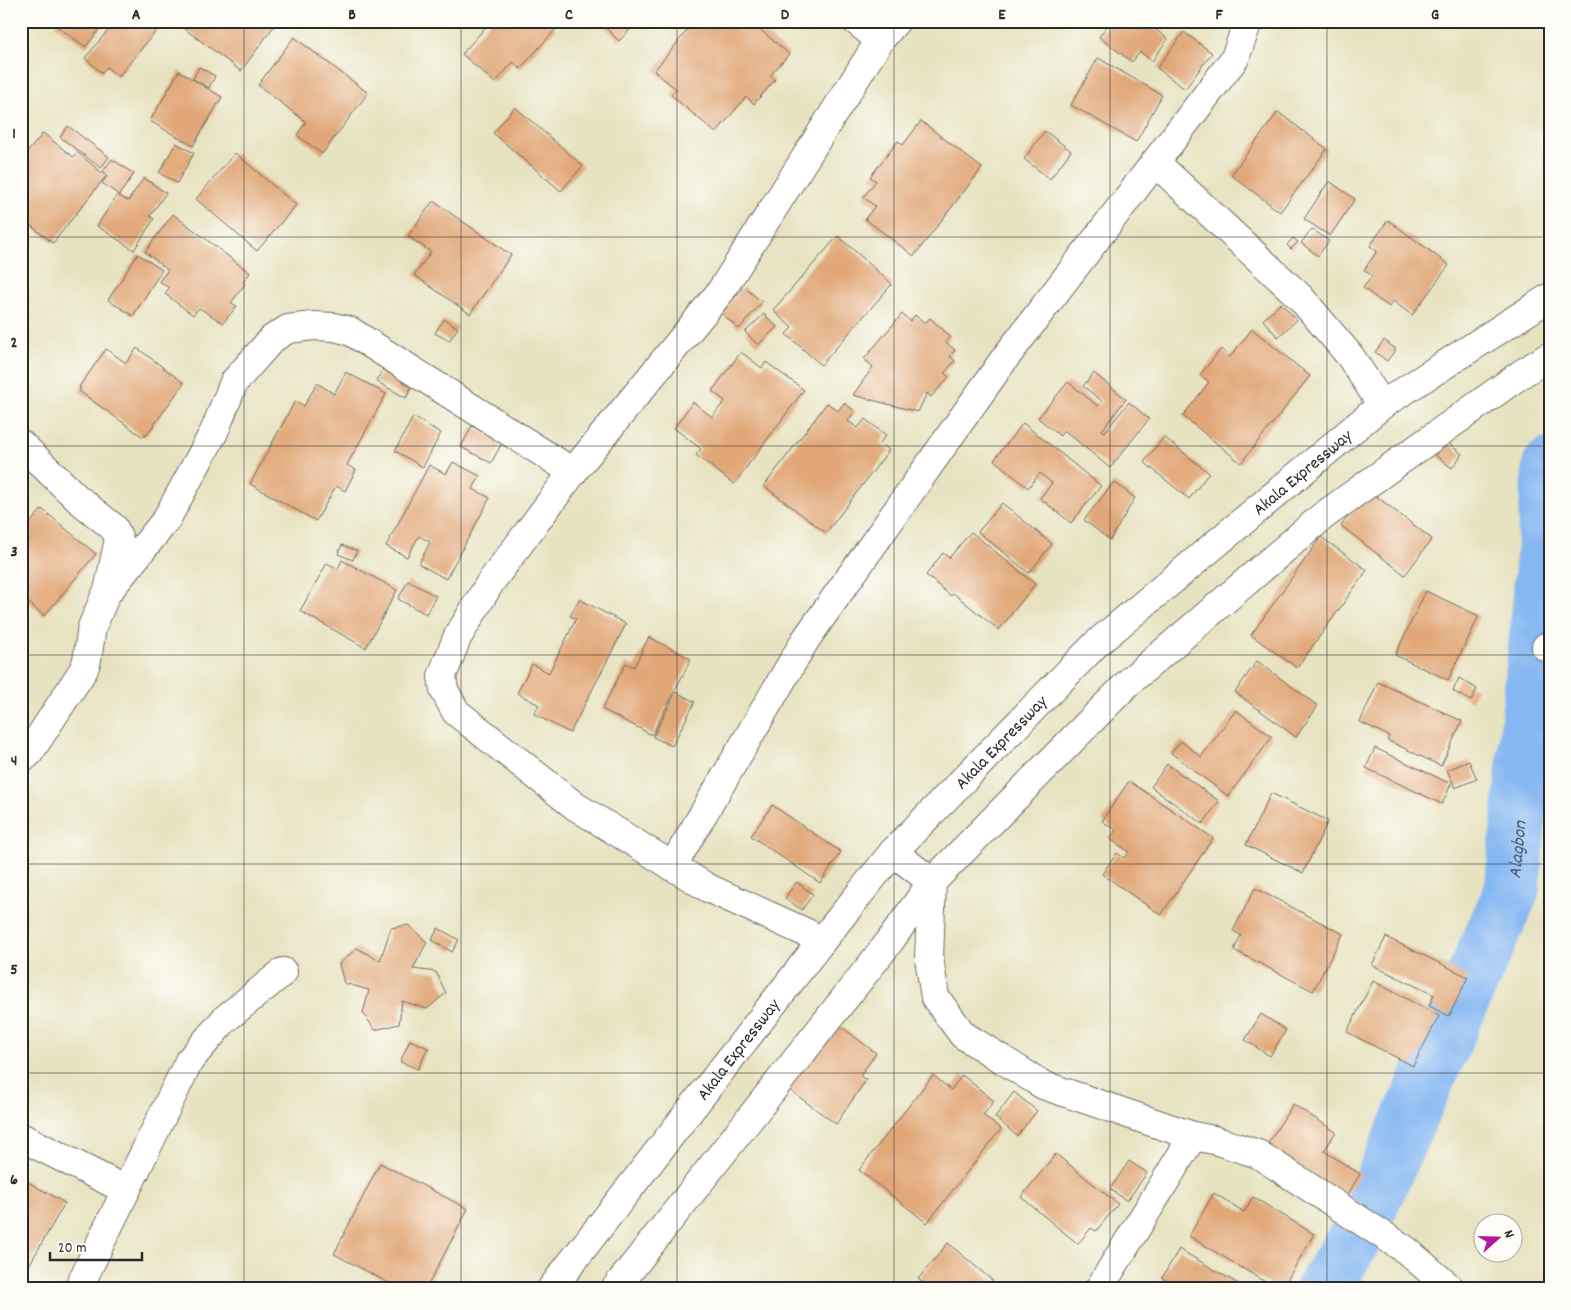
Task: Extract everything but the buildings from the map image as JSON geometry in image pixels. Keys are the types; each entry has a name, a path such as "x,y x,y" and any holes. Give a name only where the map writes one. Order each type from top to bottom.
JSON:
{"street":[{"path":"821,942 807,933 708,888 575,806 456,712 444,690 442,676 458,638 490,583 573,472 721,290 888,31 856,21"},
{"path":"672,867 806,639 1005,358 1235,58 1248,21"},
{"path":"1155,162 1300,297 1350,356 1382,404"},
{"name":"Akala Expressway","path":"551,1289 893,852 1096,644 1382,404 1550,297"},
{"path":"106,594 166,520 214,432 234,382 272,339 288,329 313,326 334,327 350,331 573,472"},
{"path":"615,1289 890,941 932,882 1130,681 1323,516 1524,372 1550,356"},
{"path":"21,444 78,499 114,528 119,539 116,561 106,594 92,627 89,651 84,669 29,753 21,760"},
{"path":"893,852 932,882"},
{"path":"932,882 928,958 935,997 963,1035 1043,1086 1193,1136 1214,1140 1258,1154 1406,1250 1450,1289"},
{"path":"78,1289 188,1060 225,1020 284,972"},
{"path":"1099,1289 1193,1136"},
{"path":"21,1137 126,1190"}],"waterway":[{"name":"Alagbon","path":"1370,1207 1512,890 1540,600 1550,465"},
{"name":"Alagbon","path":"1323,1289 1355,1238"}]}
